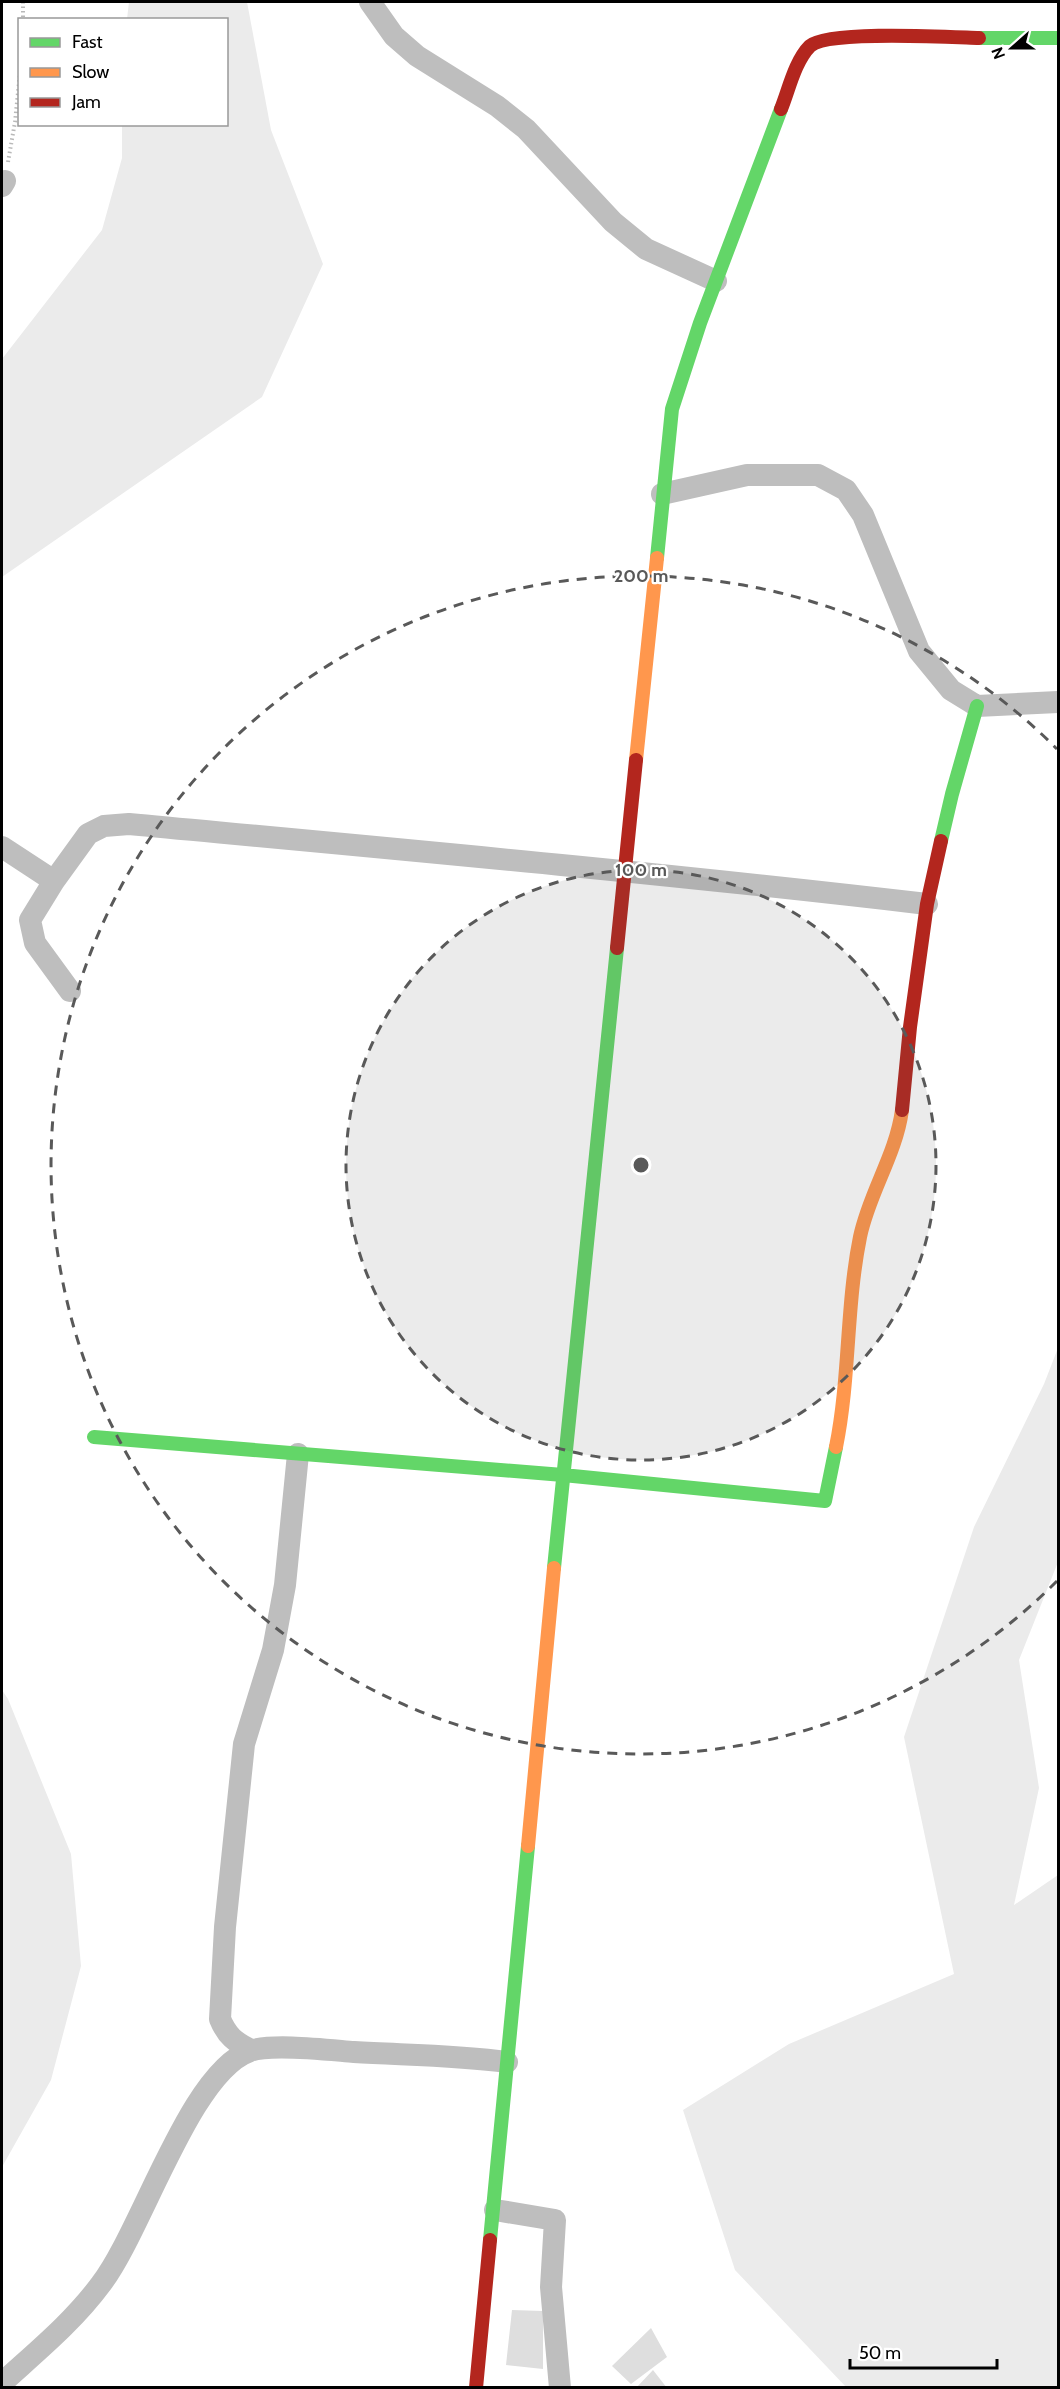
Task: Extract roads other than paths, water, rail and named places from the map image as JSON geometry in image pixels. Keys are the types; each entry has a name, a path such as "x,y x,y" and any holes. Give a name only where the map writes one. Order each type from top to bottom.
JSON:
{"street":[{"path":"370,2 394,36 417,56 498,106 526,129 613,222 646,249 716,281"},
{"path":"476,2388 495,2210 563,1475 672,409 716,281 806,47 824,38 848,37 1059,38"},
{"path":"662,494 747,475 818,475 846,490 863,515 919,651 951,690 977,706 1059,702"},
{"path":"94,1437 563,1475 825,1501 838,1436 853,1274 861,1233 898,1132 927,904 952,794 977,706"},
{"path":"70,991 35,943 30,920 54,881 88,834 104,826 129,825 625,871 927,904"},
{"path":"2,847 54,881"},
{"path":"251,2050 225,2033 220,2019 225,1927 244,1744 275,1639 285,1584 298,1454"},
{"path":"2,2383 67,2323 102,2284 128,2240 167,2160 204,2092 220,2071 234,2059 251,2050 289,2048 507,2062"},
{"path":"495,2210 555,2220 551,2287 560,2388"}]}
